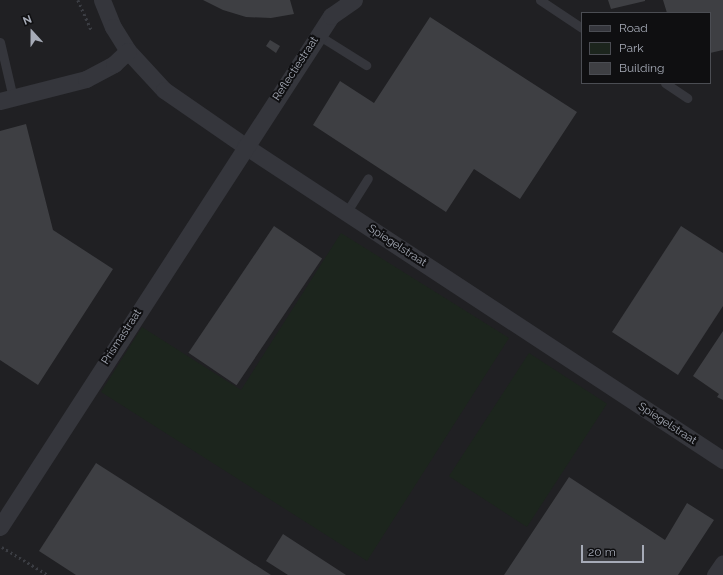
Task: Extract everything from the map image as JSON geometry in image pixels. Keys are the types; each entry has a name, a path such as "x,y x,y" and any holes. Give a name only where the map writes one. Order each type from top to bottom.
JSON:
{"street":[{"name":"Spiegelstraat","path":"102,0 113,27 128,51 164,90 346,213 723,460"},
{"name":"Reflectiestraat","path":"245,146 331,16 343,3"},
{"path":"7,99 86,79 114,64 128,51"},
{"name":"Prismastraat","path":"0,527 245,146"},
{"path":"715,575 723,563"}],"lane":[{"path":"540,0 581,27"},
{"path":"318,35 366,65"},
{"path":"0,42 7,99"},
{"path":"666,84 687,98"},
{"path":"346,213 368,178"}],"path":[{"path":"0,545 48,575"}],"shaded area":[{"path":"0,0 723,0 723,575 0,575"}],"green space":[{"path":"341,233 509,338 367,561 101,392 142,327 241,390"},
{"path":"529,353 607,404 527,527 449,476"}],"building":[{"path":"203,0 290,0 294,14 271,18 246,17 223,10"},
{"path":"608,0 645,0 645,1 611,9"},
{"path":"663,0 723,0 723,50 711,53 711,12 667,12"},
{"path":"430,17 577,112 520,199 474,169 446,212 313,125 340,81 374,103"},
{"path":"270,40 280,46 276,53 266,46"},
{"path":"26,124 53,230 113,269 38,385 0,360 0,131"},
{"path":"274,226 322,258 237,385 188,353"},
{"path":"681,226 723,253 723,306 678,375 612,332"},
{"path":"723,331 723,400 717,397 719,394 693,376"},
{"path":"96,463 271,575 76,575 39,551"},
{"path":"569,477 665,540 687,503 714,520 678,575 504,575"},
{"path":"283,534 346,575 288,575 266,561"}]}
